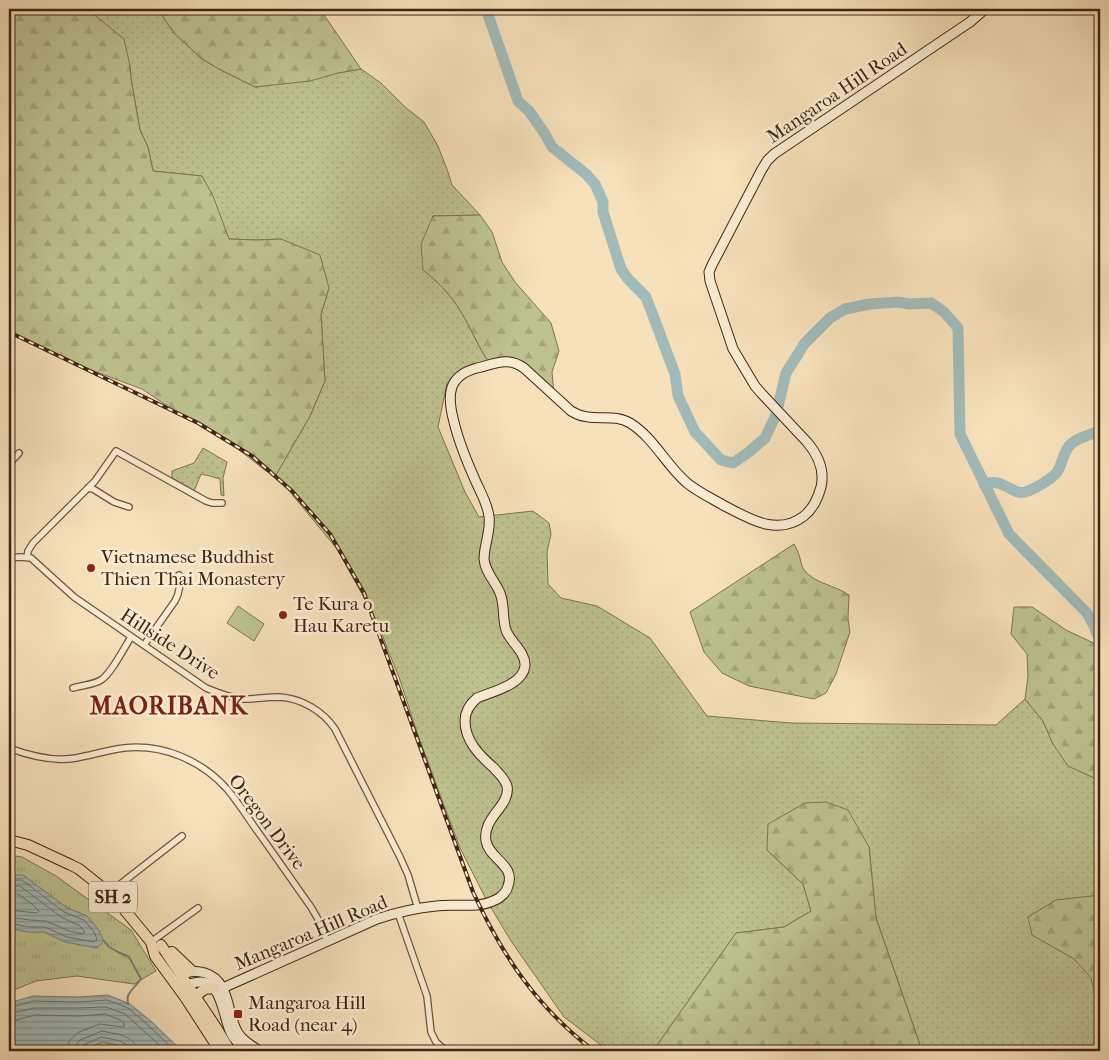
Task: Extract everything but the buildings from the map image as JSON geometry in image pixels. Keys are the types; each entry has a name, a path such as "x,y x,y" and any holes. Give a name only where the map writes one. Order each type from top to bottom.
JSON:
{"highway":[{"name":"SH 2","path":"9,840 28,845 72,865 109,893 156,943 155,956 180,983 196,996 230,1051"},
{"path":"156,943 172,952 192,971"},
{"name":"SH 2","path":"180,983 220,1051"},
{"path":"196,996 205,989 218,989"}],"street":[{"name":"Mangaroa Hill Road","path":"218,989 377,919 442,905 472,906 498,898 508,888 510,881 509,873 491,852 486,839 491,818 505,799 507,787 504,780 474,747 467,731 466,717 468,709 474,701 518,679 523,672 525,664 522,655 508,634 505,626 502,599 486,568 484,558 489,516 452,417 450,394 455,381 462,374 472,370 507,361 515,362 579,416 619,419 628,422 645,436 681,477 695,489 750,519 773,526 790,524 801,518 816,502 822,483 822,471 816,454 804,438 755,386 733,349 712,291 709,272 761,171 774,154 970,22 985,9"},
{"path":"11,558 27,557 33,543 95,481 116,451 206,501 222,503"},
{"path":"9,464 19,453"},
{"path":"88,488 114,502 129,507"},
{"path":"9,551 11,558 9,568"},
{"name":"Hillside Drive","path":"27,557 36,561 74,597 198,683 213,691 243,699 277,697 289,699 306,704 325,716 335,729 400,857 408,874 418,909"},
{"path":"144,645 179,594 180,575"},
{"path":"73,688 102,679 131,637"},
{"name":"Oregon Drive","path":"9,748 52,760 73,759 125,748 148,748 179,755 194,762 227,789 311,907 327,941"},
{"path":"109,893 182,836"},
{"path":"156,943 198,908"},
{"path":"398,913 427,996 431,1032 436,1042 446,1051"},
{"path":"180,983 192,971 214,977 238,1033 246,1042 259,1051"},
{"path":"180,983 205,982 218,989 226,1023 235,1040 248,1051"}],"green space":[{"path":"9,9 87,9 124,39 140,130 148,147 153,171 202,176 213,196 229,239 281,239 320,255 329,288 321,314 325,381 310,416 276,475 266,471 233,445 194,419 190,421 142,389 86,368 63,356 58,357 9,331"},
{"path":"87,9 164,9 163,17 174,33 202,59 255,87 361,69 381,83 405,107 424,122 438,146 452,185 480,215 433,216 423,270 442,287 454,302 489,363 477,364 447,383 438,427 465,492 479,517 533,511 549,523 551,534 547,552 548,584 561,598 597,606 650,638 707,716 791,723 996,725 1025,699 1043,721 1053,744 1094,778 1100,774 1100,1051 920,1051 919,1042 876,918 869,847 767,850 803,884 811,911 784,927 736,933 653,1051 609,1051 564,1017 511,941 487,901 460,848 379,625 337,549 276,475 310,416 325,381 321,314 329,288 281,239 229,239 202,176 153,171 148,147 140,130 130,66"},
{"path":"164,9 320,9 361,69 310,81 255,87 202,59 174,33 163,17"},
{"path":"480,215 492,232 502,262 515,282 551,323 559,351 552,372 554,393 514,363 489,363 454,302 442,287 423,270 421,244 433,216"},
{"path":"203,448 227,462 223,478 224,496 221,495 220,479 201,474 194,491 172,478 172,471 194,463"},
{"path":"794,544 803,568 809,575 849,595 848,619 850,632 836,674 826,693 814,699 749,686 722,673 704,652 690,612"},
{"path":"238,606 264,624 254,641 227,623"},
{"path":"1014,607 1032,607 1066,630 1100,646 1100,774 1094,778 1068,766 1053,744 1043,721 1025,699 1028,676 1027,654 1011,634"},
{"path":"826,802 848,810 869,847 876,918 919,1042 920,1051 653,1051 736,933 784,927 811,911 803,884 767,850 768,824 805,803"},
{"path":"9,855 22,857 56,876 131,930 156,971 134,984 77,976 36,981 9,992"},
{"path":"1100,895 1100,1014 1091,978 1074,959 1032,935 1028,917 1056,900"},
{"path":"103,1042 118,1045 129,1051 82,1051"}],"water":[{"path":"9,875 23,875 66,907 87,916 98,929 104,941 97,948 65,942 44,932 28,932 9,928"},
{"path":"108,995 130,1004 182,1051 129,1051 118,1045 103,1042 81,1051 9,1051 9,1003 33,996 79,997"}],"waterway":[{"path":"486,9 518,101 529,111 552,147 586,174 595,184 603,202 603,212 621,269 646,297 675,374 678,396 695,432 721,460 733,463 765,438 776,415 786,373 805,343 830,318 845,309 870,304 898,302 909,304 931,303 944,312 958,328 960,434 1009,534 1087,613 1100,640"},
{"path":"984,484 998,483 1017,492 1031,490 1055,474 1066,450 1071,444 1100,431"},
{"path":"104,941 109,947 129,957 141,979 129,994 128,1004"}],"railway":[{"path":"9,332 198,423 252,456 292,491 330,534 364,593 473,892 484,916 523,979 555,1017 594,1051"}],"place":[{"name":"Vietnamese Buddhist Thien Thai Monastery","path":"91,568"},
{"name":"Te Kura o Hau Karetu","path":"283,615"},
{"name":"Mangaroa Hill Road (near 4)","path":"238,1014"}],"district":[{"name":"MAORIBANK","path":"169,706"}]}
